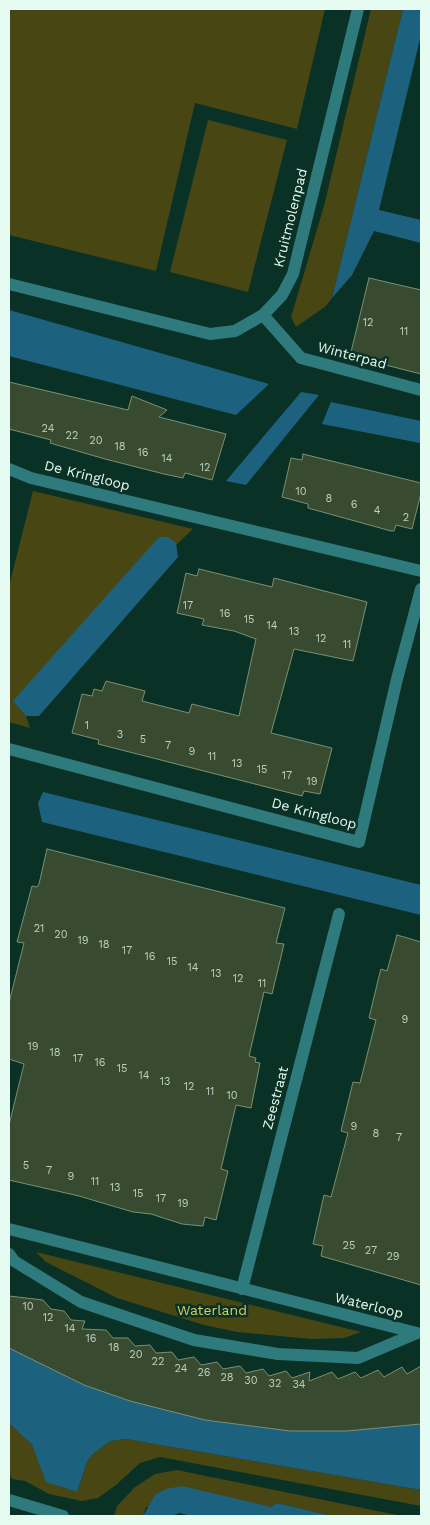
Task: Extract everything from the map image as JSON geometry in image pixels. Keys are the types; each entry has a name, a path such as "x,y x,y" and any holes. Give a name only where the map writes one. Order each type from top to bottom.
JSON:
{"street":[{"name":"Kruitmolenpad","path":"9,284 210,334 235,331 263,314 282,295 293,274 358,9"},
{"name":"Winterpad","path":"263,314 301,358 421,390"},
{"name":"De Kringloop","path":"9,469 31,478 421,571"},
{"name":"De Kringloop","path":"9,749 359,842 397,679 421,589"},
{"name":"Zeestraat","path":"242,1289 339,914"},
{"name":"Waterloop","path":"9,1229 417,1333 358,1358 278,1354 194,1340 81,1302 14,1261 9,1254"},
{"path":"9,1500 63,1516"}],"green space":[{"path":"9,9 325,9 297,129 195,103 156,271 9,235"},
{"path":"371,9 403,9 332,298 326,306 296,327 291,317 324,206"},
{"path":"208,120 287,140 248,292 170,272"},
{"path":"33,491 193,529 13,701 26,716 30,728 9,722 9,586"},
{"name":"Waterland","path":"36,1252 361,1332 344,1338 311,1339 237,1332 204,1325 117,1298 46,1262"},
{"path":"9,1423 32,1445 47,1482 77,1492 87,1462 92,1455 110,1441 126,1439 421,1490 421,1506 160,1457 140,1463 116,1485 98,1498 82,1501 49,1494 25,1481 12,1479 9,1473"},
{"path":"177,1470 402,1516 332,1516 277,1503 271,1507 146,1507 143,1516 114,1516 117,1506 135,1487 155,1474"}],"water":[{"path":"403,9 421,9 421,35 379,210 421,220 421,243 374,231 352,275 332,298"},
{"path":"9,310 269,384 236,415 9,356"},
{"path":"301,392 319,395 246,485 226,481"},
{"path":"331,402 421,421 420,443 322,424"},
{"path":"159,537 168,537 176,543 178,557 39,716 26,716 13,701"},
{"path":"43,792 421,885 421,915 42,822 38,803"},
{"path":"9,1342 75,1376 401,1422 421,1418 421,1490 126,1439 110,1441 92,1455 87,1462 77,1492 46,1482 32,1445 9,1423"},
{"path":"182,1486 271,1507 277,1503 332,1516 191,1516 180,1513 171,1516 143,1516 155,1495 166,1489"}],"building":[{"path":"369,278 421,290 421,374 350,356"},
{"path":"9,382 128,410 132,396 167,410 159,417 226,434 212,480 185,473 183,478 164,474 105,459 50,443 51,440 9,429"},
{"path":"303,454 421,483 421,493 412,529 396,525 394,531 391,531 308,508 308,504 282,497 291,458 302,460"},
{"path":"199,569 272,587 274,578 367,602 353,661 294,649 271,733 332,748 320,794 304,791 302,796 98,744 99,740 72,733 82,694 92,696 94,689 102,691 106,681 145,691 142,701 189,713 192,704 239,716 256,639 234,631 202,625 204,619 177,613 186,573 197,576"},
{"path":"47,849 285,908 276,943 284,944 272,994 264,992 249,1056 256,1058 255,1062 260,1063 251,1108 236,1105 221,1169 228,1171 216,1220 205,1217 203,1226 182,1224 151,1214 133,1212 79,1196 9,1180 9,1125 24,1064 9,1059 9,1003 24,943 17,942 32,886 37,887 39,884"},
{"path":"397,935 421,942 421,1285 321,1256 323,1246 313,1244 324,1195 331,1197 348,1133 341,1131 353,1082 360,1083 376,1020 369,1018 380,972 381,969 387,971"},
{"path":"9,1296 43,1300 51,1309 64,1311 71,1320 85,1321 82,1329 106,1330 113,1338 128,1338 135,1346 150,1345 156,1353 172,1352 178,1360 194,1357 201,1365 217,1362 223,1369 240,1366 246,1373 263,1369 269,1376 286,1371 292,1378 310,1372 309,1381 332,1372 338,1379 355,1372 361,1378 378,1370 384,1377 402,1367 407,1374 421,1366 421,1424 347,1431 290,1431 205,1420 130,1401 84,1385 9,1348"}]}
